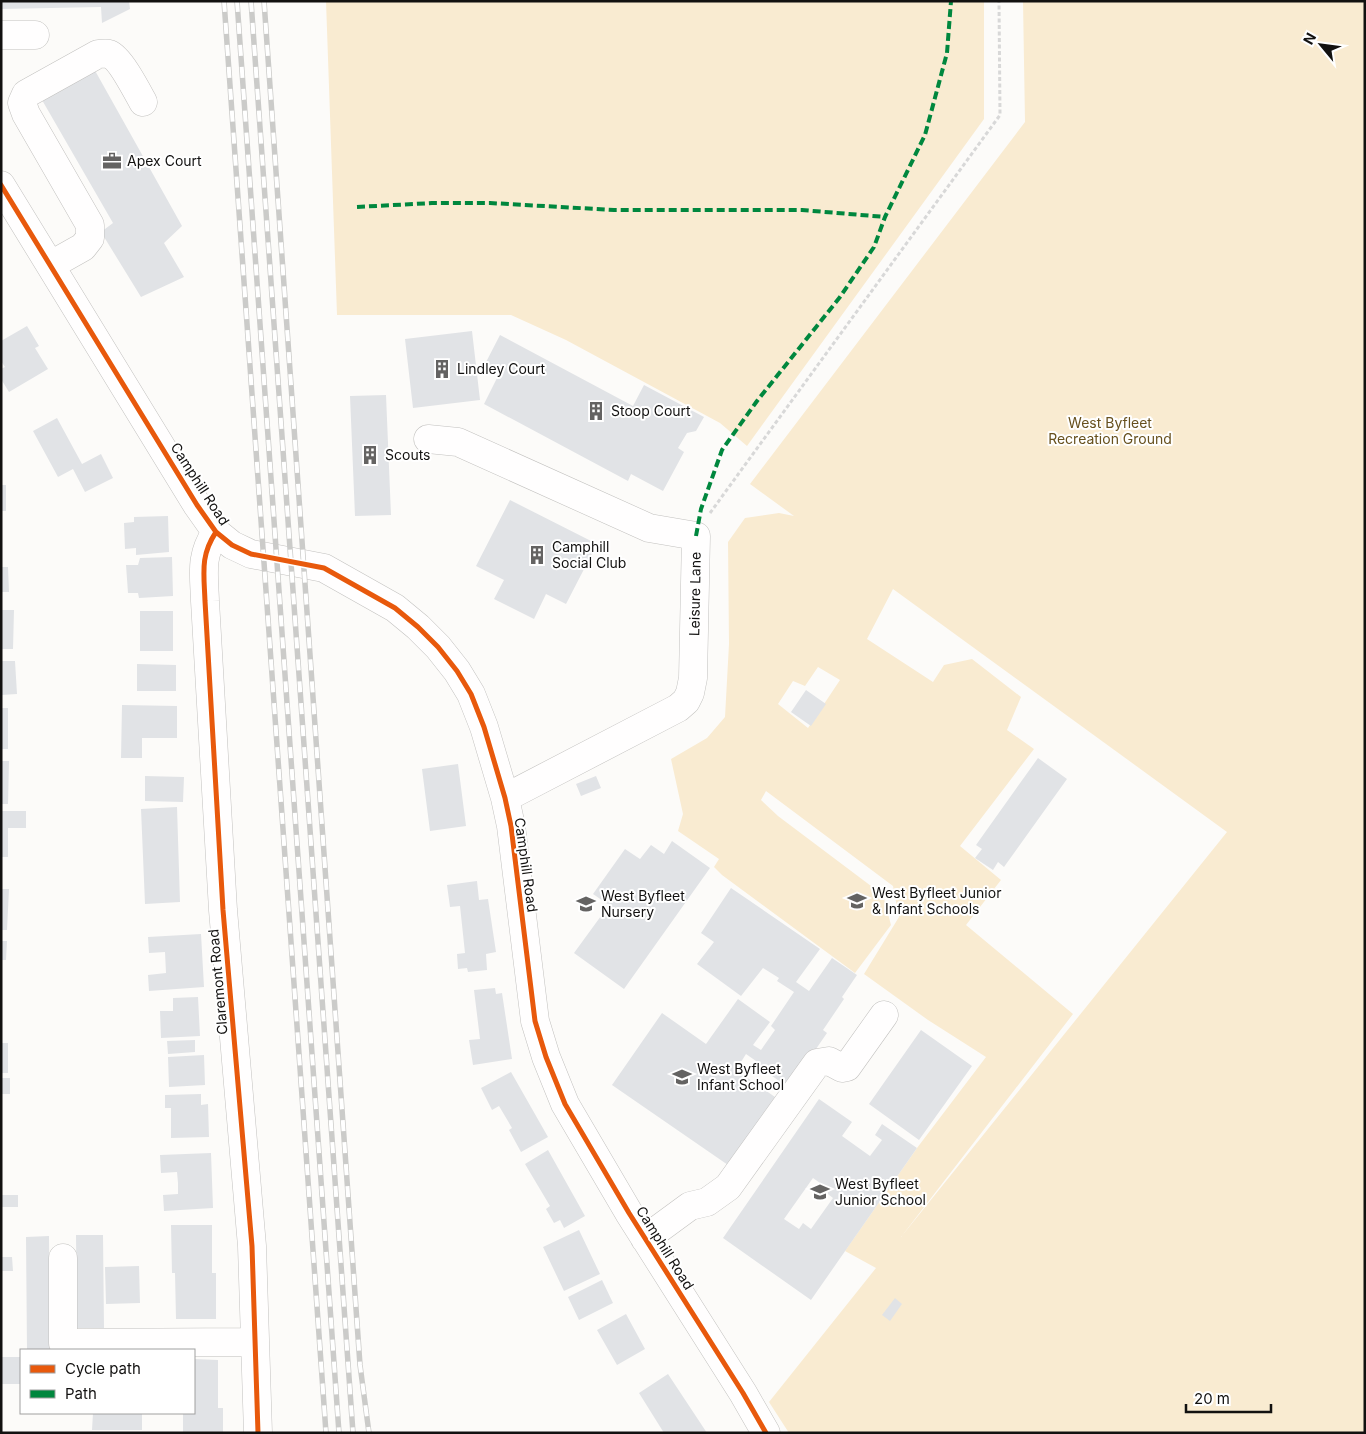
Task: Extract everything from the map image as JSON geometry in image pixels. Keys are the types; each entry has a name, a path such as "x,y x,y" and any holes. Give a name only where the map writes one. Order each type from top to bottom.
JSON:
{"street":[{"path":"1,35 35,35"},
{"path":"51,265 83,246 90,238 90,225 26,114 22,102 26,94 98,54 104,53 110,54 118,61 143,102"},
{"name":"Camphill Road","path":"1,185 216,532 232,545 251,554 324,568 395,608 438,647 457,672 470,694 484,727 505,798 512,835 534,1021 565,1104 645,1239 743,1392 766,1433"},
{"name":"Leisure Lane","path":"428,439 458,442 649,528 696,536 693,678 690,693 686,700 678,708 633,733 505,798"},
{"name":"Claremont Road","path":"216,532 204,556 205,601 223,910 252,1246 258,1433"},
{"path":"645,1239 690,1206 706,1202 728,1187 817,1063 829,1061 842,1068 847,1067 884,1015"},
{"path":"63,1258 63,1343 255,1342"}],"path":[{"path":"707,517 1000,115 999,1"}],"green space":[{"path":"326,1 984,1 984,119 747,446 720,423 566,340 511,315 337,315"},
{"name":"West Byfleet Recreation Ground","path":"1023,1 1365,1 1365,1433 789,1433 769,1402 876,1268 845,1251 917,1148 986,1057 928,1020 864,974 899,917 893,886 766,791 761,800 778,816 883,895 891,925 855,973 722,875 714,867 719,859 678,831 683,814 671,759 707,738 725,717 729,644 728,542 745,518 779,513 794,516 750,484 1025,122","holes":["893,589 1227,832 901,1237 1073,1014 966,925 1001,880 960,846 1034,749 1007,730 1021,697 972,659 944,665 933,682 867,639","818,667 840,680 808,728 778,704 793,681 805,686"]}],"building":[{"path":"1,1 129,1 130,9 102,23 101,7 1,9"},
{"name":"Apex Court","path":"93,67 182,226 164,243 184,277 141,297 101,232 113,223 42,100"},
{"path":"27,326 39,346 35,348 48,369 9,392 1,379 1,369 5,367 1,361 1,341"},
{"name":"Lindley Court","path":"472,331 480,400 413,408 405,339"},
{"name":"Stoop Court","path":"500,335 633,406 644,385 704,417 696,431 687,433 678,448 684,452 663,491 631,474 628,481 484,404 499,374 484,366"},
{"name":"Scouts","path":"386,395 391,515 355,516 350,396"},
{"path":"57,418 82,464 101,454 113,478 85,492 73,469 58,477 33,431"},
{"path":"1,485 6,485 6,511 1,511"},
{"name":"Camphill Social Club","path":"510,500 597,544 566,604 546,594 534,619 494,599 504,580 476,566"},
{"path":"168,516 169,552 136,555 136,548 125,549 124,523 134,522 134,517"},
{"path":"172,557 173,596 139,598 138,593 128,593 126,565 138,565 140,558"},
{"path":"1,567 8,567 9,592 1,592"},
{"path":"1,610 14,610 13,649 1,649"},
{"path":"140,611 173,611 173,651 140,651"},
{"path":"1,661 15,661 17,694 1,695"},
{"path":"137,664 176,665 176,691 137,691"},
{"path":"806,690 826,704 811,726 791,712"},
{"path":"122,705 177,706 177,738 142,738 142,758 121,758"},
{"path":"1,708 8,708 8,749 1,749"},
{"path":"1038,758 1067,779 1004,867 998,862 993,870 975,858 982,849 976,845"},
{"path":"1,761 9,761 8,804 1,804"},
{"path":"458,764 466,826 430,831 422,769"},
{"path":"145,776 184,777 183,802 145,801"},
{"path":"596,776 601,788 581,796 576,784"},
{"path":"177,807 180,902 145,904 141,809"},
{"path":"1,811 26,811 26,828 8,828 8,857 1,857"},
{"path":"672,841 710,868 624,989 574,953 609,905 593,894 625,849 640,859 651,845 664,854"},
{"path":"477,881 479,900 488,899 496,952 486,954 487,970 468,972 467,968 458,969 457,954 465,953 460,906 450,907 447,885"},
{"path":"731,888 820,949 796,982 809,991 832,958 857,975 842,997 844,999 823,1030 827,1033 789,1088 754,1063 756,1061 746,1054 736,1070 775,1097 728,1165 612,1085 662,1013 706,1044 738,999 770,1022 753,1045 761,1050 775,1030 771,1026 794,992 777,981 779,978 763,968 741,996 697,964 714,942 701,933"},
{"path":"1,889 9,889 7,930 1,930"},
{"path":"201,934 204,987 149,991 148,975 166,973 165,952 149,953 148,937"},
{"path":"1,941 7,941 6,960 1,960"},
{"path":"495,988 496,994 502,993 512,1059 473,1065 469,1040 480,1039 474,990"},
{"path":"198,997 200,1036 161,1038 160,1011 173,1011 173,998"},
{"path":"921,1030 972,1066 919,1140 869,1104"},
{"path":"195,1040 195,1052 168,1054 167,1041"},
{"path":"1,1043 8,1043 8,1073 1,1073"},
{"path":"204,1055 205,1085 169,1087 168,1057"},
{"path":"511,1072 548,1137 521,1152 509,1130 512,1128 499,1106 492,1110 481,1088"},
{"path":"1,1078 10,1078 10,1094 1,1094"},
{"path":"201,1094 201,1105 208,1104 209,1137 171,1138 171,1108 165,1108 165,1095"},
{"name":"West Byfleet Junior School","path":"819,1099 852,1122 842,1136 870,1156 882,1140 875,1135 882,1124 917,1148 811,1300 723,1238","holes":["813,1178 827,1188 824,1191 833,1198 811,1229 803,1223 799,1229 784,1219"]},
{"path":"548,1150 585,1216 564,1228 560,1220 554,1223 546,1209 550,1206 525,1164"},
{"path":"211,1153 213,1208 164,1211 163,1195 178,1194 178,1183 177,1172 161,1173 160,1155"},
{"path":"1,1195 18,1195 18,1207 1,1207"},
{"path":"171,1225 212,1225 212,1273 216,1273 216,1319 176,1319 175,1273 172,1273"},
{"path":"579,1230 600,1274 564,1291 543,1247"},
{"path":"76,1235 103,1235 104,1328 77,1328"},
{"path":"49,1236 50,1349 27,1349 26,1237"},
{"path":"1,1257 12,1257 13,1271 1,1271"},
{"path":"139,1266 140,1303 106,1304 105,1267"},
{"path":"602,1280 613,1303 579,1320 568,1297"},
{"path":"895,1298 902,1304 890,1321 882,1315"},
{"path":"626,1314 645,1349 617,1365 597,1330"},
{"path":"1,1357 20,1357 20,1384 1,1384"},
{"path":"195,1359 218,1360 218,1408 223,1408 223,1433 183,1433 183,1414 195,1414"},
{"path":"668,1374 707,1433 664,1433 639,1393"},
{"path":"93,1414 142,1414 142,1430 92,1430"}],"railway":[{"path":"224,1 326,1433"},
{"path":"237,1 339,1433"},
{"path":"251,1 353,1433"},
{"path":"264,1 360,1365 369,1433"}],"marked path":[{"path":"696,536 701,509 722,450 757,401 840,297 874,247 885,217 925,135 947,53 951,1"},
{"path":"357,207 432,203 490,203 614,210 802,210 885,217"}],"cycle path":[{"path":"1,185 197,505 216,532 232,545 251,554 324,568 395,608 438,647 457,671 471,694 484,727 505,798 511,826 535,1021 546,1057 565,1104 629,1213 743,1393 766,1433"},
{"path":"216,532 205,557 204,582 223,910 252,1246 258,1433"}],"place":[{"name":"Apex Court","path":"112,161"},
{"name":"Lindley Court","path":"442,369"},
{"name":"Stoop Court","path":"596,411"},
{"name":"Scouts","path":"370,455"},
{"name":"Camphill Social Club","path":"537,555"},
{"name":"West Byfleet Junior & Infant Schools","path":"857,901"},
{"name":"West Byfleet Nursery","path":"586,904"},
{"name":"West Byfleet Infant School","path":"682,1077"},
{"name":"West Byfleet Junior School","path":"820,1192"}]}
